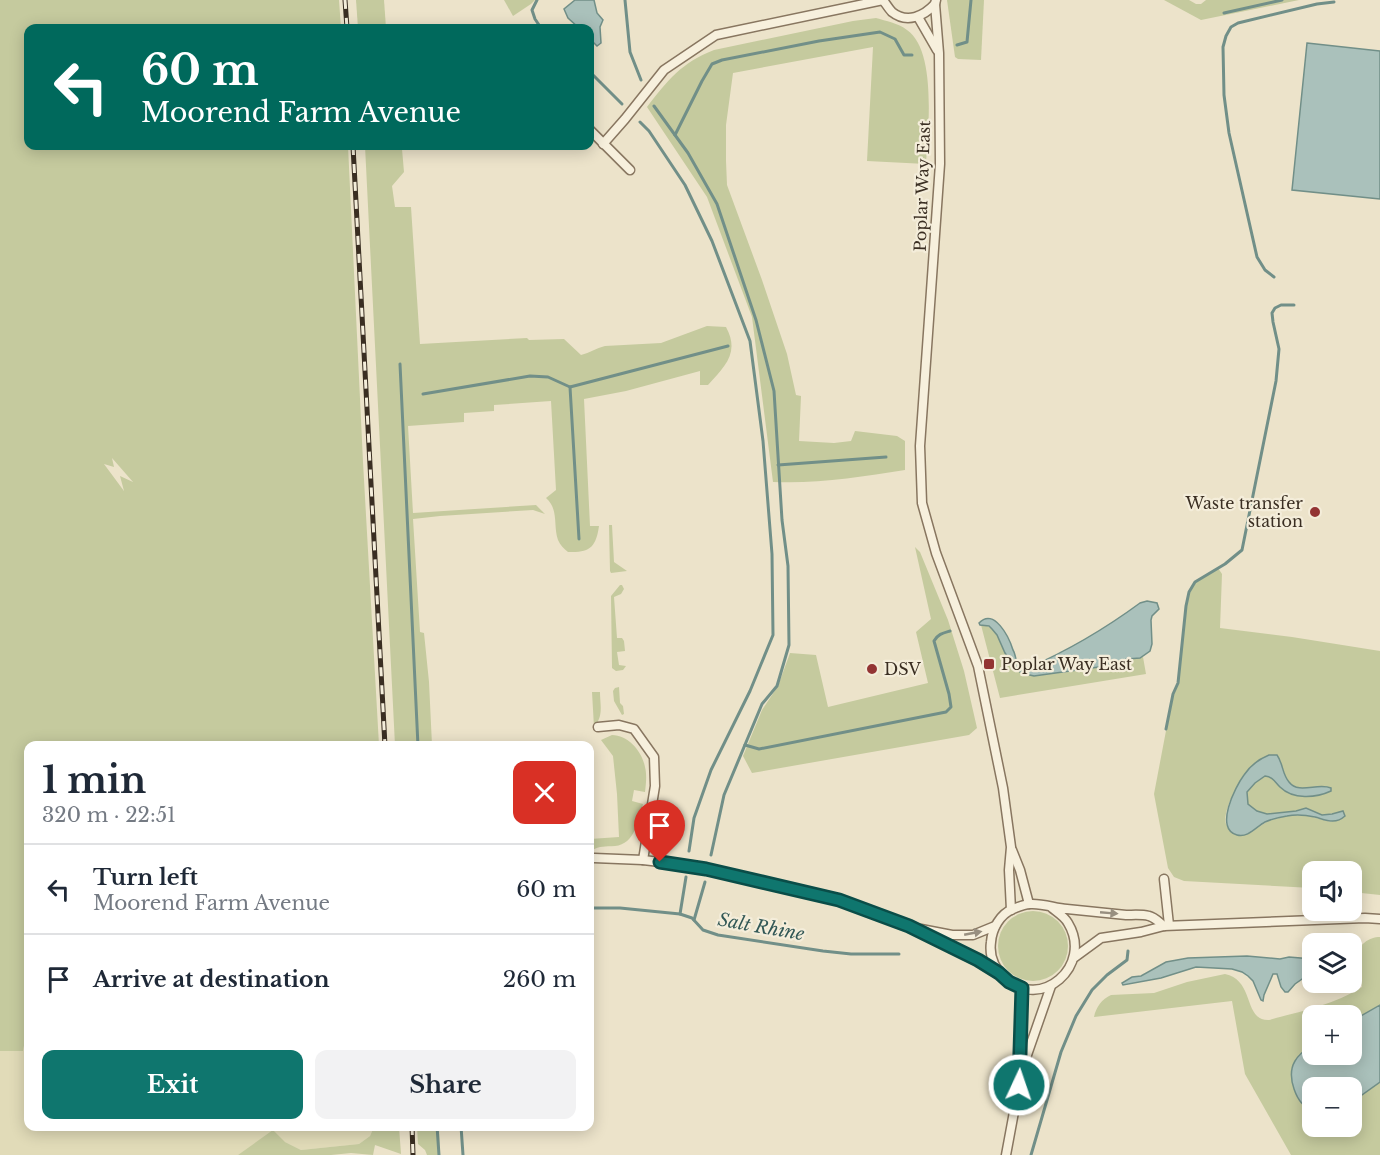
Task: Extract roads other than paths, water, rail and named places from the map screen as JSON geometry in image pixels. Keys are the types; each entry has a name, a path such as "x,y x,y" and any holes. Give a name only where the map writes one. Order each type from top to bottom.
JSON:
{"street":[{"path":"603,144 626,119 664,70 716,35 883,0 893,12 905,18 918,17"},
{"name":"Poplar Way East","path":"935,2 927,12 918,17 939,53"},
{"name":"Poplar Way East","path":"935,2 939,53 940,164 920,446 922,503 936,553 978,666 1003,788 1011,847 1009,870 1011,910"},
{"path":"594,134 630,170"},
{"path":"598,727 619,725 634,729 654,757 656,786 644,860"},
{"name":"Poplar Way East","path":"1011,847 1029,904"},
{"path":"594,858 677,864 839,900 909,926 978,960 1009,982 1022,988 1037,990 1060,981 1070,969 1075,957 1075,939 1068,922 1052,908"},
{"path":"1164,879 1166,925"},
{"path":"999,973 990,949 995,926 1011,910 1029,904 1150,916 1166,925"},
{"path":"1075,957 1101,938 1141,932 1166,925 1380,919"},
{"path":"909,926 952,935 973,936 995,926"},
{"path":"1006,1155 1019,1085 1051,986"},
{"path":"1019,1085 1022,988"}],"water":[{"path":"575,0 594,0 597,13 603,20 600,27 601,43 597,46 594,43 594,24 575,24 568,18 564,9"},
{"path":"1307,43 1380,51 1380,199 1292,190"},
{"path":"1147,601 1157,603 1159,609 1151,620 1150,651 1140,658 1127,659 1099,667 1034,676 1021,673 1005,653 992,629 979,623 985,619 995,621 1008,638 1016,659 1028,668 1072,647 1140,603"},
{"path":"1269,755 1277,755 1287,779 1293,786 1303,788 1320,786 1331,788 1331,791 1319,795 1298,796 1285,791 1265,776 1247,792 1248,804 1257,811 1267,814 1306,808 1322,815 1343,811 1345,816 1334,821 1290,815 1265,822 1245,835 1237,835 1230,831 1227,825 1228,807 1240,781 1249,769"},
{"path":"1247,956 1302,958 1302,979 1288,992 1285,992 1277,974 1273,974 1263,1001 1253,981 1242,972 1232,969 1196,967 1161,978 1123,985 1122,983 1132,977 1141,976 1166,962 1188,958"},
{"path":"1380,1005 1380,1082 1362,1095 1362,1077 1302,1077 1302,1103 1292,1082 1292,1067 1297,1058 1302,1053 1302,1065 1362,1065 1362,1015"}],"waterway":[{"path":"537,0 532,10 538,24"},
{"path":"625,0 630,52 641,80"},
{"path":"957,45 967,42 971,0"},
{"path":"1224,13 1282,0"},
{"path":"1274,277 1265,270 1257,257 1229,133 1224,95 1223,47 1231,27 1238,23 1334,2"},
{"path":"675,135 712,64 722,60 880,32 895,39 904,55 912,55"},
{"path":"594,76 622,104"},
{"path":"654,106 688,153 717,204 756,320 774,391 782,520 788,566 789,645 777,686 762,704 724,795 711,855"},
{"path":"640,122 649,131 685,185 712,241 750,341 763,441 772,554 773,635 750,691 711,770 694,818 689,851"},
{"path":"1166,729 1173,694 1178,683 1189,592 1195,582 1225,564 1242,550 1276,381 1279,349 1272,313 1281,305 1294,305"},
{"path":"423,394 530,376 548,377 570,387 728,346"},
{"path":"400,364 418,741"},
{"path":"570,387 579,539"},
{"path":"778,465 886,457"},
{"path":"745,745 759,749 946,712 951,707 949,694 934,641 939,635 950,631"},
{"path":"680,914 686,877"},
{"path":"694,920 705,882"},
{"name":"Salt Rhine","path":"594,908 620,908 680,914 692,918 703,930 718,935 823,951 851,954 899,954"},
{"path":"1031,1155 1061,1052 1076,1016 1092,990 1127,960 1128,951"},
{"path":"437,1131 439,1155"},
{"name":"Salt Rhine","path":"461,1131 463,1155"}],"railway":[{"path":"345,0 347,24"},
{"path":"353,150 385,741"},
{"path":"412,1131 413,1155"}],"place":[{"name":"Waste transfer station","path":"1315,512"},
{"name":"Poplar Way East","path":"989,664"},
{"name":"DSV","path":"872,669"}]}
